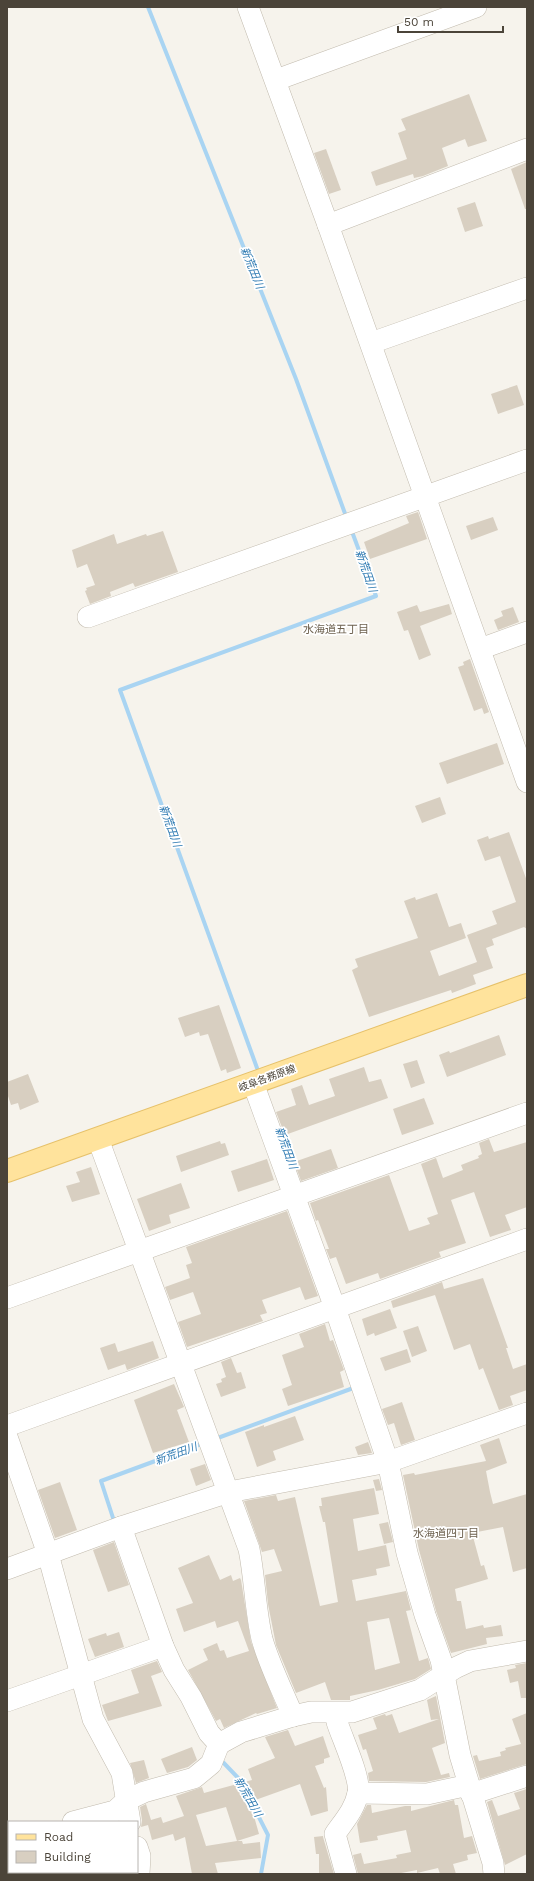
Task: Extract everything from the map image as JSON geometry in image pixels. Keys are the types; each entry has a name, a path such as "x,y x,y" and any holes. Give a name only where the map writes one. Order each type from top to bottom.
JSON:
{"main road":[{"name":"岐阜各務原線","path":"7,1171 527,986"}],"street":[{"path":"248,7 276,80 527,782"},
{"path":"276,80 476,7"},
{"path":"328,225 527,149"},
{"path":"370,343 527,288"},
{"path":"88,617 527,460"},
{"path":"480,649 527,632"},
{"path":"253,1083 300,1194 340,1306 361,1385 388,1462 408,1553 425,1614 441,1660 460,1755 493,1863 494,1874"},
{"path":"7,1298 527,1113"},
{"path":"98,1139 249,1549 253,1572 255,1605 263,1641 293,1716"},
{"path":"7,1426 527,1239"},
{"path":"7,1569 116,1529 229,1492 388,1462 527,1413"},
{"path":"7,1436 48,1554 93,1719 122,1773 130,1821"},
{"path":"116,1529 158,1648 191,1697 216,1750"},
{"path":"7,1701 158,1648"},
{"path":"76,1821 115,1810 127,1800 144,1792 194,1778 216,1750 242,1732 311,1712 352,1712 420,1690 470,1661 527,1652"},
{"path":"337,1712 337,1722 357,1778 358,1793 351,1811 335,1834 346,1874"},
{"path":"358,1793 427,1794 470,1789 527,1776"},
{"path":"138,1850 140,1856 139,1874"}],"building":[{"path":"469,94 487,141 468,147 465,139 442,148 448,166 423,176 414,178 413,174 376,186 371,172 407,159 398,133 406,130 401,119"},
{"path":"326,149 341,190 329,194 314,153"},
{"path":"527,162 527,209 525,209 511,169"},
{"path":"475,202 483,226 465,232 457,208"},
{"path":"517,385 524,405 498,414 491,394"},
{"path":"418,512 427,539 370,559 364,542 409,523 406,516"},
{"path":"493,517 498,530 471,540 466,526"},
{"path":"163,531 178,572 135,587 133,583 110,592 111,596 90,604 85,591 87,590 86,588 95,585 87,564 77,568 72,550 114,534 117,544 146,534 147,536"},
{"path":"449,604 452,614 420,626 431,655 419,660 408,630 404,631 397,612 417,605 420,612"},
{"path":"513,607 519,622 498,630 494,620 503,616 501,611"},
{"path":"470,659 489,712 484,714 482,708 474,711 458,667 464,665 463,662"},
{"path":"497,743 504,764 447,784 439,763"},
{"path":"440,797 446,814 422,823 415,806"},
{"path":"509,832 527,881 527,929 524,927 492,939 494,945 486,948 493,968 473,975 476,984 452,993 451,990 369,1017 352,970 358,967 355,959 418,938 404,901 415,897 416,900 437,893 449,927 461,923 466,938 430,951 439,976 477,962 467,935 497,924 492,911 516,902 500,856 485,861 477,840 488,836 489,839"},
{"path":"219,1005 241,1068 227,1073 226,1069 221,1071 208,1034 200,1036 199,1032 185,1037 178,1018"},
{"path":"499,1035 506,1055 447,1077 439,1055 449,1051 450,1053"},
{"path":"417,1060 425,1083 411,1088 403,1064"},
{"path":"364,1067 369,1082 381,1079 388,1098 285,1135 276,1112 296,1105 291,1089 302,1085 309,1105 335,1096 329,1079"},
{"path":"28,1074 39,1102 20,1110 18,1103 11,1105 7,1093 7,1082"},
{"path":"424,1098 434,1124 402,1135 393,1109"},
{"path":"489,1139 494,1152 527,1142 527,1207 505,1215 511,1230 490,1237 474,1192 451,1200 466,1243 439,1252 441,1257 380,1279 378,1273 346,1284 336,1257 330,1259 326,1249 329,1249 318,1220 316,1221 310,1203 389,1175 409,1231 430,1224 427,1218 438,1214 421,1164 436,1158 443,1178 463,1170 461,1165 479,1158 478,1156 482,1154 479,1143"},
{"path":"220,1141 221,1144 225,1143 229,1155 181,1172 176,1156"},
{"path":"331,1149 338,1168 301,1181 294,1162"},
{"path":"267,1159 274,1180 238,1192 231,1171"},
{"path":"91,1167 100,1194 72,1202 66,1186 80,1182 76,1172"},
{"path":"181,1183 190,1208 169,1215 171,1223 149,1231 137,1199"},
{"path":"287,1211 318,1296 305,1300 300,1287 262,1300 267,1313 260,1315 263,1321 187,1347 178,1322 201,1314 193,1292 170,1300 165,1287 190,1278 186,1265 192,1263 186,1247"},
{"path":"483,1278 508,1348 506,1348 513,1369 527,1364 527,1390 510,1396 513,1405 499,1410 483,1368 479,1370 470,1344 454,1350 435,1295 393,1308 391,1301 442,1282 444,1289"},
{"path":"390,1309 397,1328 375,1336 374,1333 367,1336 362,1319"},
{"path":"325,1324 330,1341 333,1340 344,1370 340,1372 344,1387 288,1406 282,1389 292,1385 282,1355 304,1347 299,1334"},
{"path":"418,1326 427,1351 412,1357 403,1331"},
{"path":"153,1341 159,1358 127,1370 125,1364 108,1370 100,1348 115,1343 118,1352"},
{"path":"407,1349 411,1362 385,1371 380,1358"},
{"path":"231,1358 237,1373 241,1372 246,1388 221,1397 216,1384 222,1382 221,1379 226,1377 221,1362"},
{"path":"174,1384 184,1407 177,1410 189,1442 153,1453 134,1400"},
{"path":"402,1402 415,1440 401,1445 394,1423 388,1425 382,1409"},
{"path":"295,1416 304,1440 273,1451 276,1460 257,1467 245,1432"},
{"path":"499,1438 507,1463 486,1471 490,1492 493,1504 527,1494 527,1568 513,1572 503,1527 472,1533 481,1566 484,1565 488,1579 455,1589 457,1601 461,1601 466,1629 483,1625 484,1628 501,1625 503,1636 486,1638 487,1644 451,1653 436,1611 419,1550 403,1475 414,1473 415,1475 486,1461 480,1445"},
{"path":"368,1442 372,1453 358,1455 355,1447"},
{"path":"205,1464 211,1480 196,1486 190,1469"},
{"path":"379,1479 382,1490 376,1491 373,1480"},
{"path":"60,1482 77,1530 55,1538 38,1490"},
{"path":"374,1488 379,1514 353,1519 358,1551 386,1545 390,1566 376,1569 377,1575 352,1580 356,1601 406,1591 411,1610 406,1611 419,1661 428,1658 431,1669 415,1679 378,1690 350,1696 350,1700 331,1700 325,1682 296,1693 276,1645 268,1604 265,1575 282,1571 274,1549 262,1552 244,1501 276,1495 278,1501 295,1497 320,1606 338,1602 325,1522 323,1522 319,1506 322,1506 321,1498","holes":["389,1618 400,1663 375,1670 367,1622"]},
{"path":"388,1522 393,1542 384,1544 379,1524"},
{"path":"114,1542 129,1585 108,1592 93,1550"},
{"path":"209,1555 220,1580 231,1575 233,1581 240,1578 241,1580 251,1642 277,1708 257,1714 256,1713 224,1728 220,1719 216,1721 188,1670 208,1660 203,1649 217,1643 220,1651 224,1650 227,1658 249,1651 238,1621 217,1628 215,1621 184,1632 176,1609 193,1603 178,1568"},
{"path":"119,1632 124,1647 95,1657 88,1639 106,1633 107,1636"},
{"path":"157,1661 162,1672 151,1676 162,1706 108,1721 102,1705 139,1693 131,1670"},
{"path":"527,1663 527,1698 521,1698 518,1681 510,1683 507,1670 516,1668 515,1665"},
{"path":"436,1696 445,1743 432,1748 441,1775 449,1773 450,1777 426,1782 369,1781 368,1773 373,1771 366,1749 363,1750 358,1735 377,1729 373,1718 385,1714 386,1716 392,1714 399,1733 439,1719 431,1720 427,1700"},
{"path":"527,1713 527,1764 480,1779 473,1756 477,1755 479,1761 501,1756 500,1752 506,1750 505,1748 521,1744 512,1719"},
{"path":"288,1730 295,1746 323,1736 330,1757 324,1759 324,1763 315,1766 324,1788 326,1787 328,1811 311,1816 300,1784 250,1802 259,1834 237,1841 242,1841 243,1844 260,1842 261,1858 215,1863 218,1874 192,1874 185,1837 175,1841 173,1834 152,1840 148,1825 141,1827 142,1820 140,1807 146,1804 151,1820 161,1817 163,1823 184,1816 176,1796 202,1787 204,1793 252,1780 248,1769 275,1758 265,1737","holes":["226,1807 237,1841 206,1846 196,1815"]},
{"path":"192,1747 197,1760 188,1767 167,1773 161,1759"},
{"path":"144,1760 149,1778 136,1783 130,1763"},
{"path":"527,1789 527,1854 505,1865 487,1802 492,1800 498,1816 520,1809 514,1793"},
{"path":"454,1800 455,1805 458,1805 464,1838 472,1836 477,1853 467,1855 468,1860 453,1864 456,1874 440,1874 438,1868 417,1873 417,1870 396,1874 358,1874 353,1855 361,1853 364,1864 397,1858 396,1855 411,1852 406,1830 377,1836 378,1840 360,1843 357,1824 367,1805 371,1805 372,1813 405,1806 411,1806 411,1811"},
{"path":"323,1836 334,1874 319,1874 319,1854 316,1854 314,1837"}],"waterway":[{"name":"新荒田川","path":"148,7 296,379 347,519"},
{"name":"新荒田川","path":"257,1068 120,690 376,596 351,529"},
{"name":"新荒田川","path":"215,1439 356,1387"},
{"name":"新荒田川","path":"115,1524 101,1481 204,1443"},
{"name":"新荒田川","path":"219,1758 244,1786"},
{"name":"新荒田川","path":"249,1798 268,1835 261,1874"}],"district":[{"name":"水海道五丁目","path":"336,629"},
{"name":"水海道四丁目","path":"446,1533"}]}
